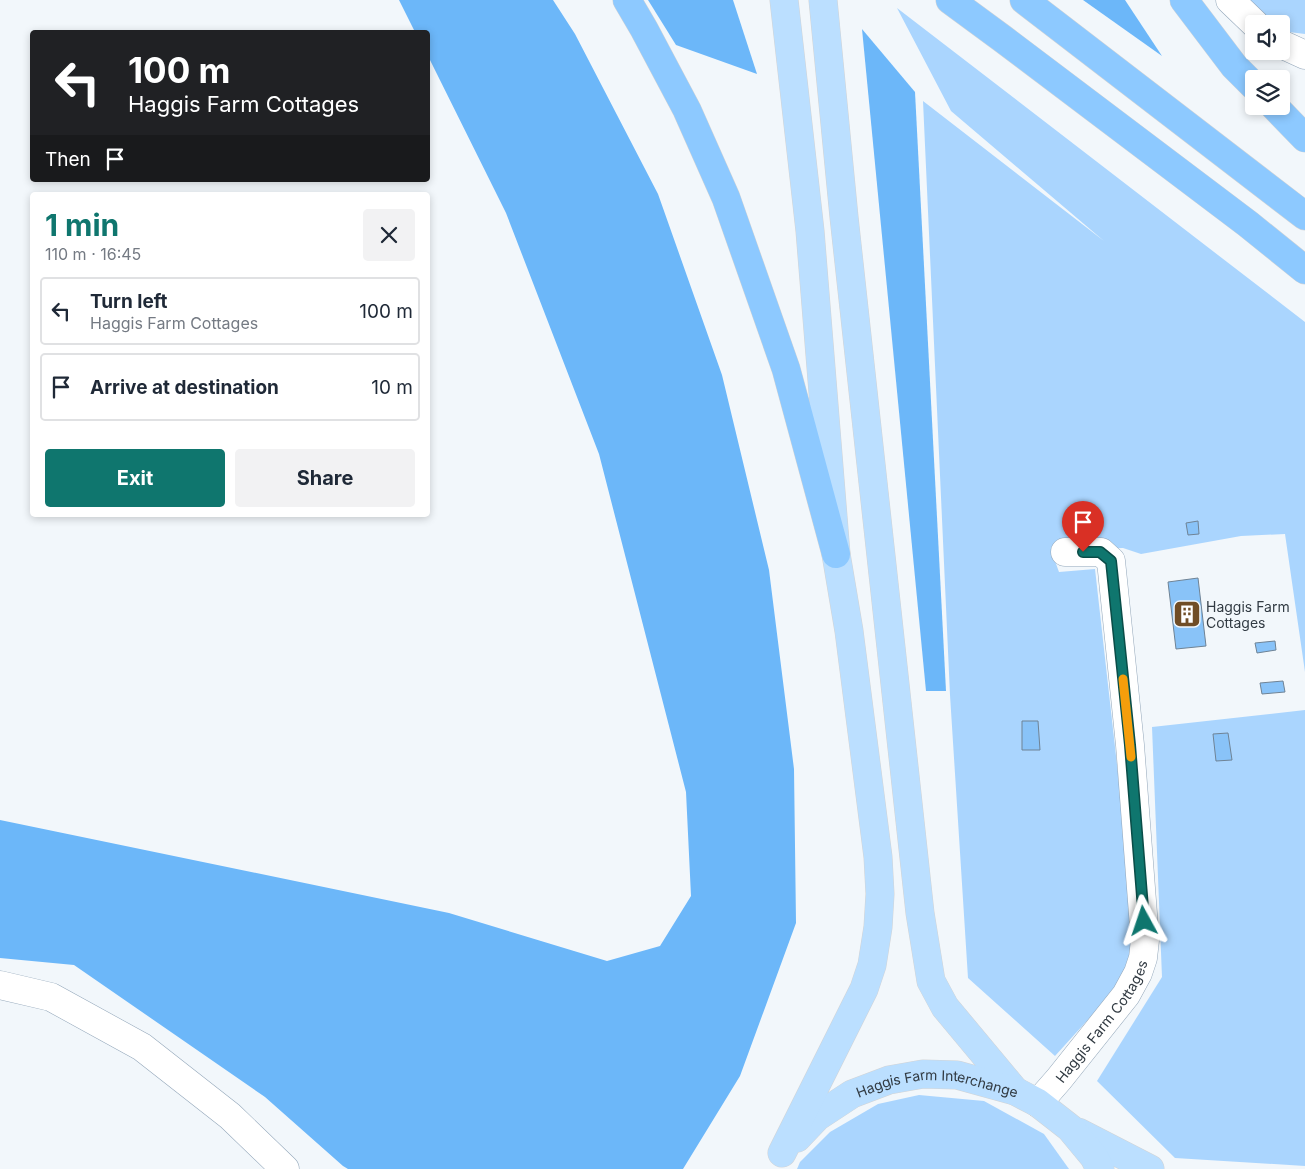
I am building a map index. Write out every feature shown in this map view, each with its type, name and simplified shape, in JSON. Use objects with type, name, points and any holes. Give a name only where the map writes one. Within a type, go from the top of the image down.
[{"type":"highway","points":[[626,0],[688,110],[726,198],[786,369],[836,554]]},
{"type":"highway","points":[[950,0],[1193,182],[1305,270]]},
{"type":"highway","points":[[1024,0],[1305,216]]},
{"type":"highway","points":[[1184,0],[1234,66],[1245,77]]},
{"type":"highway","points":[[1283,115],[1305,138]]},
{"type":"main road","points":[[778,1161],[864,989],[872,965],[878,928],[880,894],[878,857],[849,631],[836,554],[810,231],[784,0]]},
{"type":"main road","points":[[823,2],[844,217],[920,913],[931,980],[945,1007],[1026,1097]]},
{"type":"main road","name":"Haggis Farm Interchange","points":[[778,1161],[817,1117],[852,1094],[888,1080],[923,1074],[957,1075],[1026,1097],[1070,1128],[1094,1157],[1100,1169]]},
{"type":"main road","points":[[1070,1128],[1150,1169]]},
{"type":"street","points":[[1230,0],[1246,15]]},
{"type":"street","points":[[1290,48],[1305,55]]},
{"type":"street","name":"Haggis Farm Cottages","points":[[1026,1097],[1059,1079],[1126,995],[1138,973],[1146,940],[1130,745],[1111,561],[1100,552],[1065,552]]},
{"type":"street","points":[[0,985],[51,997],[142,1047],[230,1116],[285,1169]]},
{"type":"shaded area","points":[[399,0],[553,0],[575,34],[658,194],[722,375],[769,570],[794,769],[796,923],[740,1076],[683,1169],[348,1169],[265,1097],[74,965],[0,958],[0,820],[449,913],[607,961],[660,946],[691,896],[686,792],[599,454],[506,213],[430,60],[430,30],[414,30]]},
{"type":"shaded area","points":[[648,0],[733,0],[757,74],[676,45]]},
{"type":"shaded area","points":[[1083,0],[1125,0],[1162,56]]},
{"type":"shaded area","points":[[1248,0],[1305,0],[1305,34],[1290,32],[1290,15],[1260,15]]},
{"type":"shaded area","points":[[897,8],[1305,322],[1305,672],[1285,534],[1241,536],[1141,554],[1123,548],[1051,550],[1059,572],[1095,569],[1125,836],[1134,960],[1114,991],[1055,1056],[968,978],[950,695],[923,101],[1104,241],[951,111]]},
{"type":"shaded area","points":[[862,29],[915,92],[946,691],[926,691]]},
{"type":"shaded area","points":[[1305,710],[1305,1166],[1175,1158],[1097,1081],[1162,977],[1152,727]]},
{"type":"shaded area","points":[[919,1095],[984,1101],[1044,1134],[1069,1169],[797,1169],[800,1162],[830,1132],[878,1104]]},
{"type":"building","points":[[1198,521],[1199,534],[1188,535],[1186,523]]},
{"type":"building","name":"Haggis Farm Cottages","points":[[1198,578],[1206,646],[1176,649],[1168,582]]},
{"type":"building","points":[[1275,641],[1276,650],[1257,653],[1255,643]]},
{"type":"building","points":[[1283,681],[1285,692],[1262,694],[1260,683]]},
{"type":"building","points":[[1022,721],[1038,721],[1040,750],[1022,750]]},
{"type":"building","points":[[1228,733],[1232,760],[1216,761],[1213,734]]},
{"type":"slow traffic","points":[[1123,679],[1131,757]]},
{"type":"place","name":"Haggis Farm Cottages","points":[[1187,614]]},
{"type":"route","points":[[1083,552],[1100,552],[1111,561],[1130,745],[1144,921]]}]
